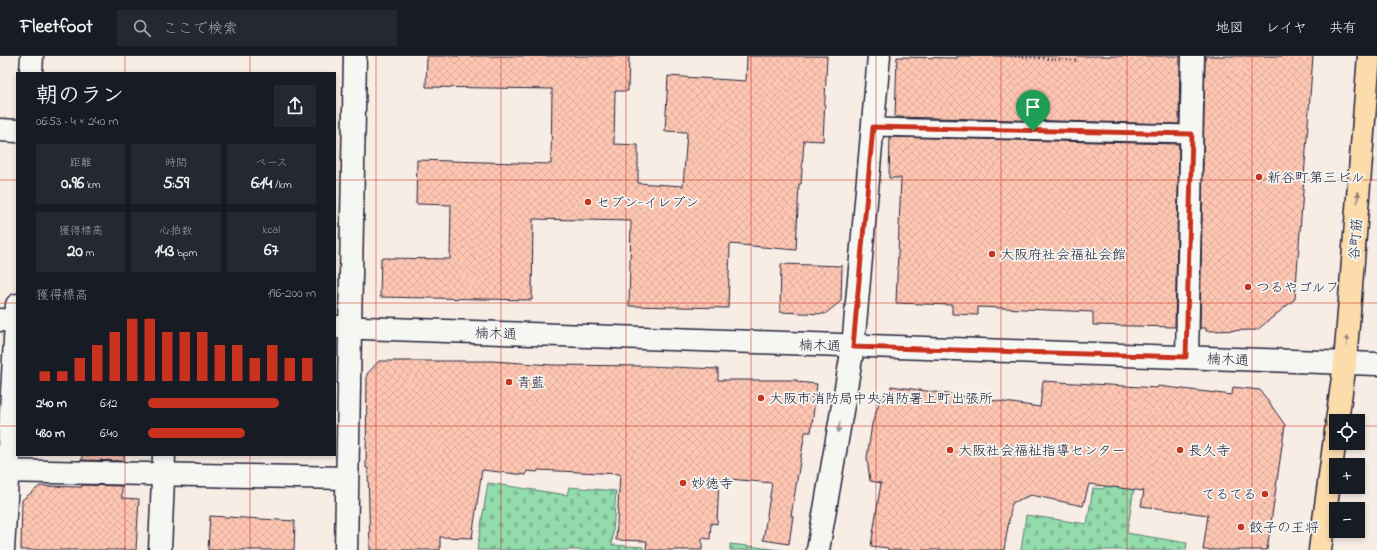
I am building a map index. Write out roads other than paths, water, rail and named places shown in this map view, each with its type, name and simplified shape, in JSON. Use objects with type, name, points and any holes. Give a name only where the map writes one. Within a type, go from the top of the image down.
[{"type":"main road","name":"谷町筋","points":[[1338,414],[1345,363],[1370,56]]},
{"type":"main road","points":[[1320,550],[1333,450]]},
{"type":"street","points":[[31,72],[32,56]]},
{"type":"street","points":[[346,550],[343,327],[355,56]]},
{"type":"street","points":[[818,550],[853,347],[879,56]]},
{"type":"street","points":[[1186,357],[1193,56]]},
{"type":"street","points":[[0,130],[16,131]]},
{"type":"street","points":[[3,550],[4,471],[13,317]]},
{"type":"street","name":"楠木通","points":[[343,327],[853,347],[1377,364]]},
{"type":"street","points":[[4,471],[164,464],[346,478]]},
{"type":"street","points":[[160,550],[164,464]]},
{"type":"lane","points":[[873,127],[1192,134]]},
{"type":"place","name":"新谷町第三ビル","points":[[1259,177]]},
{"type":"place","name":"セブン-イレブン","points":[[588,202]]},
{"type":"place","name":"大阪府社会福祉会館","points":[[992,254]]},
{"type":"place","name":"つるやゴルフ","points":[[1248,287]]},
{"type":"place","name":"青藍","points":[[509,382]]},
{"type":"place","name":"大阪市消防局中央消防署上町出張所","points":[[761,398]]},
{"type":"place","name":"大阪社会福祉指導センター","points":[[950,450]]},
{"type":"place","name":"長久寺","points":[[1180,450]]},
{"type":"place","name":"妙徳寺","points":[[683,483]]},
{"type":"place","name":"てるてる","points":[[1265,494]]},
{"type":"place","name":"餃子の王将","points":[[1241,527]]}]
